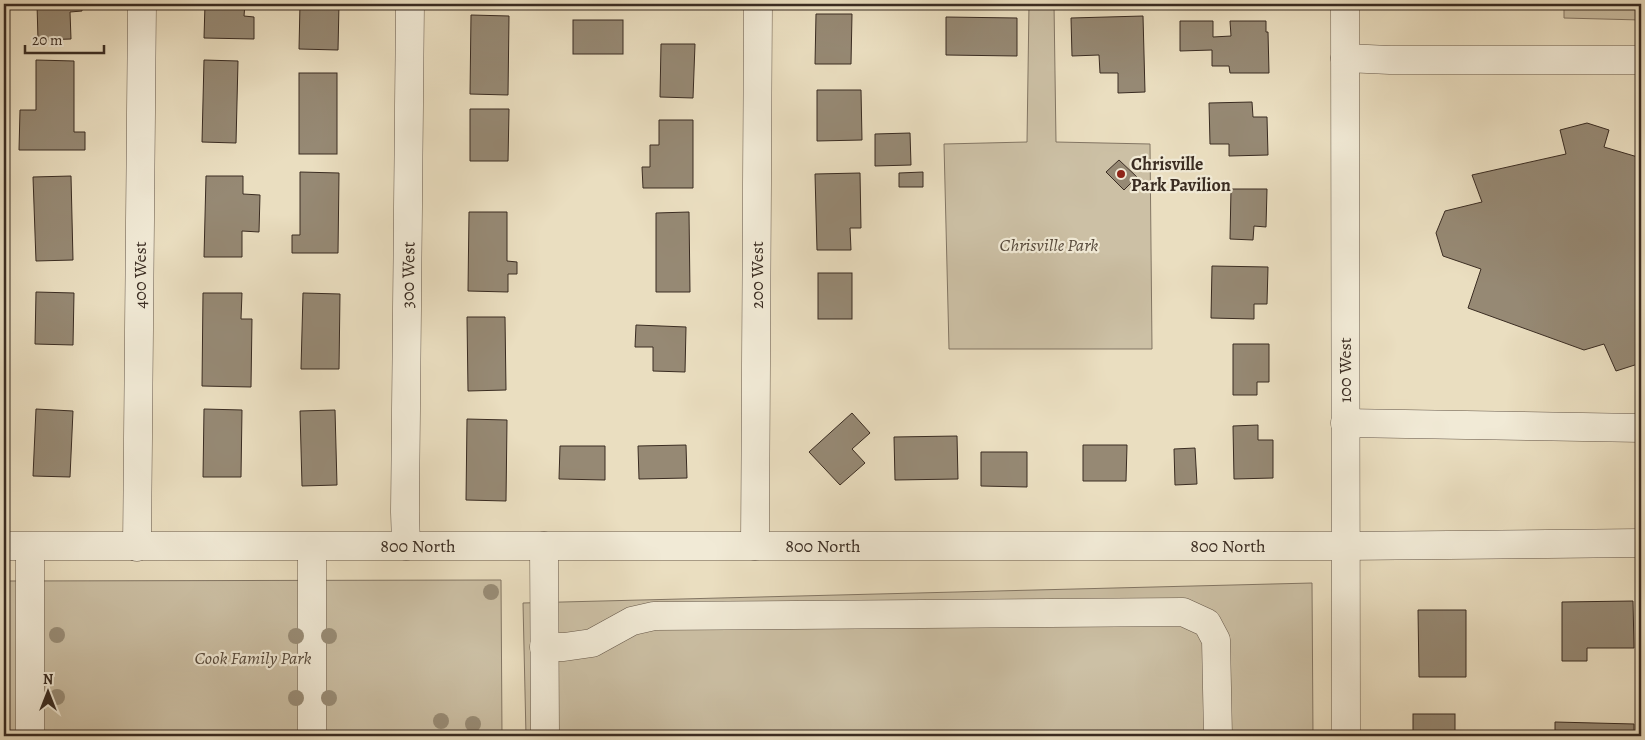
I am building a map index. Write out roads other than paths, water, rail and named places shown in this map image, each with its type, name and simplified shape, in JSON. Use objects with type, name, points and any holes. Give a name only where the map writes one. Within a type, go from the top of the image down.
[{"type":"street","name":"400 West","points":[[137,547],[142,4]]},
{"type":"street","name":"300 West","points":[[406,546],[410,4]]},
{"type":"street","name":"200 West","points":[[755,546],[758,4]]},
{"type":"street","name":"100 West","points":[[1345,4],[1346,736]]},
{"type":"street","points":[[1345,58],[1390,60],[1641,60]]},
{"type":"street","points":[[1345,423],[1641,428]]},
{"type":"street","name":"800 North","points":[[17,547],[1345,546],[1641,543]]},
{"type":"street","points":[[544,546],[545,736]]},
{"type":"street","points":[[17,547],[30,736]]},
{"type":"street","points":[[312,547],[312,736]]},
{"type":"street","points":[[544,647],[592,644],[632,621],[654,616],[1183,612],[1207,623],[1216,640],[1218,736]]},
{"type":"place","name":"Chrisville Park Pavilion","points":[[1121,174]]},
{"type":"park label","name":"Chrisville Park","points":[[1049,245]]},
{"type":"park label","name":"Cook Family Park","points":[[253,658]]}]
